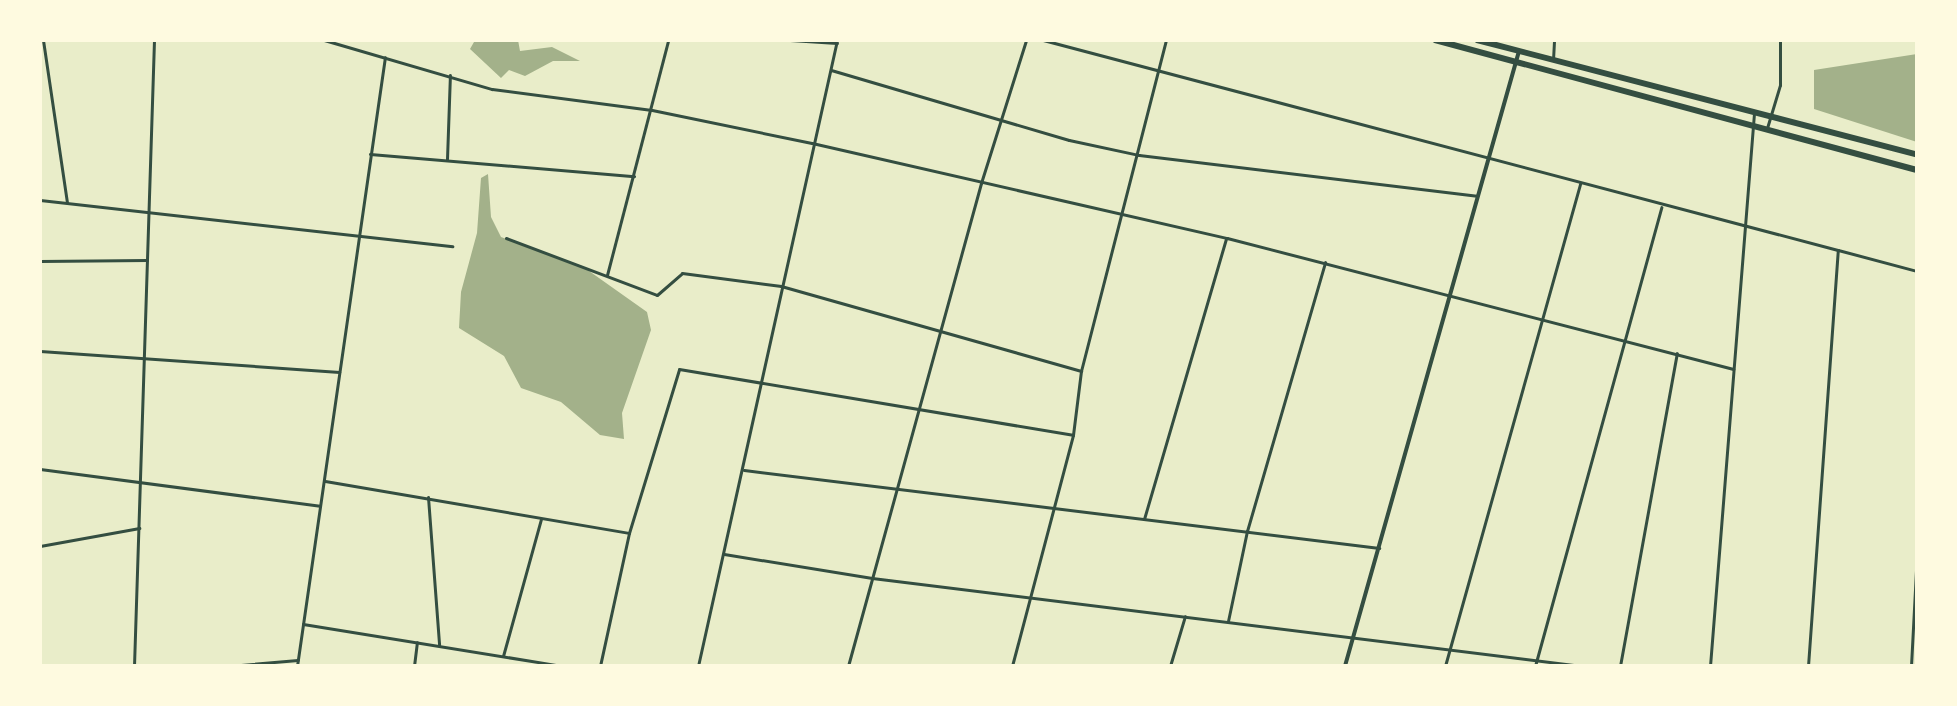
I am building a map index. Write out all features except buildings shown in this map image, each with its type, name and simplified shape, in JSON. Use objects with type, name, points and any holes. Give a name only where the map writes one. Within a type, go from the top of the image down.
[{"type":"highway","points":[[1435,40],[1917,170]]},
{"type":"highway","points":[[1477,40],[1917,155]]},
{"type":"street","points":[[43,40],[67,202]]},
{"type":"street","points":[[134,666],[154,40]]},
{"type":"street","points":[[324,40],[492,89],[652,110],[812,143],[1227,238],[1451,292],[1733,369]]},
{"type":"street","points":[[607,275],[668,40]]},
{"type":"street","points":[[698,666],[744,470],[812,143],[837,42],[790,40]]},
{"type":"street","points":[[848,666],[981,183],[1026,40]]},
{"type":"street","points":[[1043,40],[1490,157],[1661,206],[1917,271]]},
{"type":"street","points":[[1012,666],[1073,435],[1081,371],[1125,215],[1166,40]]},
{"type":"street","points":[[1553,60],[1554,40]]},
{"type":"street","points":[[1767,128],[1780,85],[1780,40]]},
{"type":"street","points":[[1345,666],[1519,51]]},
{"type":"street","points":[[297,666],[341,372],[356,235],[385,57]]},
{"type":"street","points":[[831,70],[999,120],[1139,155],[1479,196]]},
{"type":"street","points":[[447,159],[450,75]]},
{"type":"street","points":[[1710,666],[1754,113]]},
{"type":"street","points":[[370,154],[634,176]]},
{"type":"street","points":[[1445,666],[1580,183]]},
{"type":"street","points":[[40,200],[452,246]]},
{"type":"street","points":[[1535,666],[1661,206]]},
{"type":"street","points":[[506,238],[657,295],[682,273],[781,286],[941,328],[1081,371]]},
{"type":"street","points":[[1144,519],[1227,238]]},
{"type":"street","points":[[1808,666],[1838,250]]},
{"type":"street","points":[[40,261],[147,260]]},
{"type":"street","points":[[1228,621],[1247,531],[1325,262]]},
{"type":"street","points":[[40,351],[341,372]]},
{"type":"street","points":[[1620,666],[1677,353]]},
{"type":"street","points":[[600,666],[629,533],[679,369],[921,407],[1073,435]]},
{"type":"street","points":[[40,469],[320,506]]},
{"type":"street","points":[[744,470],[1379,548]]},
{"type":"street","points":[[324,481],[629,533]]},
{"type":"street","points":[[428,497],[439,646]]},
{"type":"street","points":[[503,656],[541,519]]},
{"type":"street","points":[[40,546],[139,528]]},
{"type":"street","points":[[1911,666],[1917,553]]},
{"type":"street","points":[[724,554],[872,578],[1185,614],[1582,666]]},
{"type":"street","points":[[1170,666],[1185,614]]},
{"type":"street","points":[[303,624],[562,666]]},
{"type":"street","points":[[414,666],[417,642]]},
{"type":"street","points":[[229,666],[298,660]]},
{"type":"shaded area","points":[[518,40],[520,51],[552,47],[580,61],[553,61],[525,76],[509,70],[501,78],[470,49],[474,42]]},
{"type":"shaded area","points":[[1917,54],[1917,142],[1814,109],[1814,70]]},
{"type":"shaded area","points":[[488,174],[491,217],[501,237],[582,266],[647,312],[651,330],[622,413],[624,439],[600,435],[561,402],[521,388],[504,356],[459,328],[461,292],[477,233],[481,178]]}]
